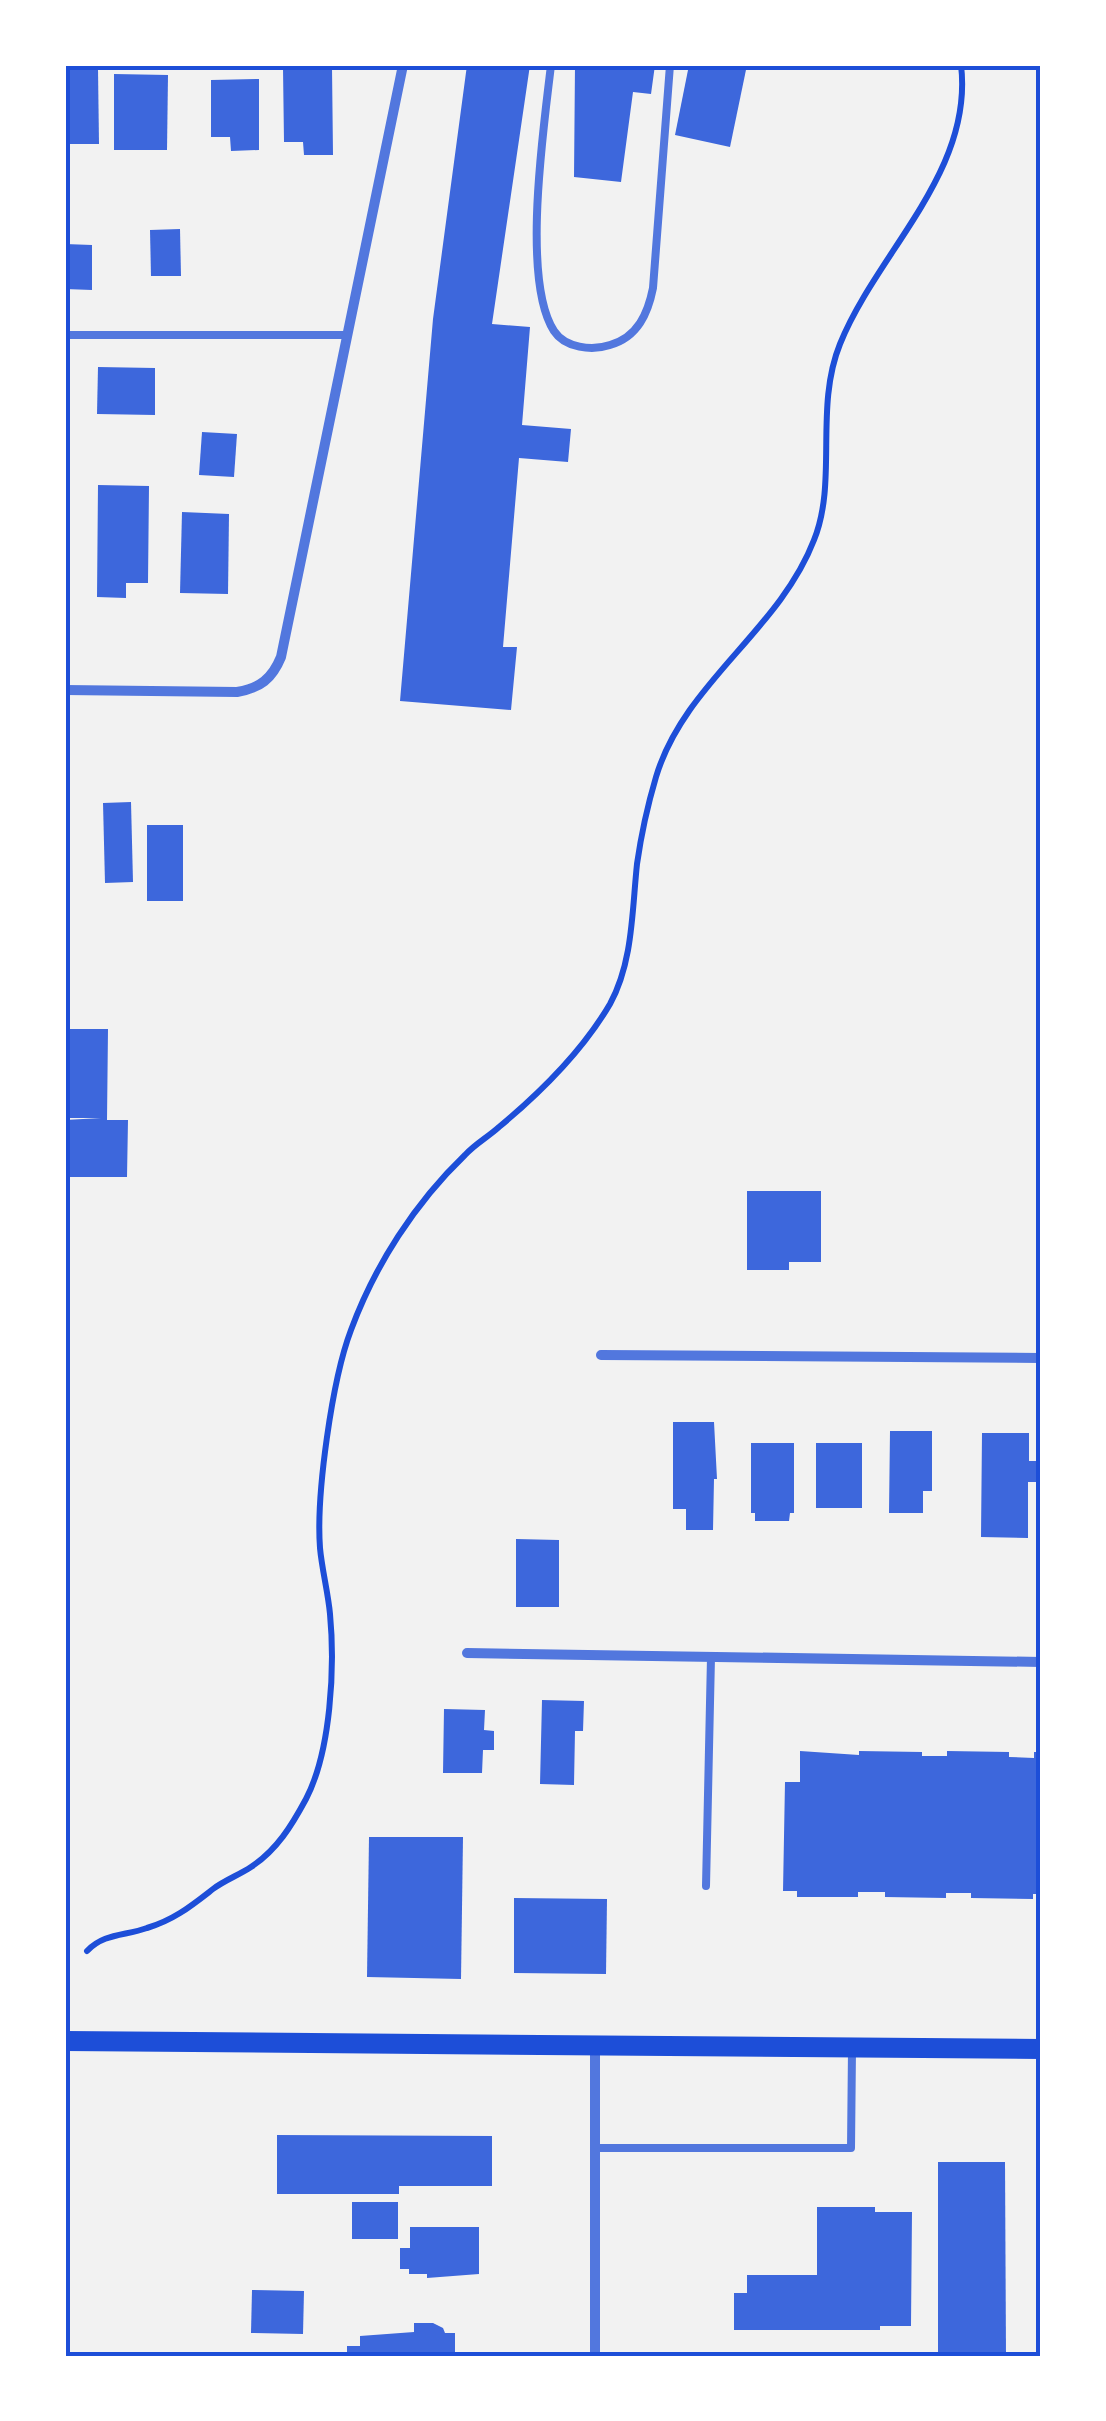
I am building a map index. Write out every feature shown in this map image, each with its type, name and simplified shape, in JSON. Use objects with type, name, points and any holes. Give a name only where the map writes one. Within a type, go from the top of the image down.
[{"type":"main road","points":[[65,2041],[1041,2049]]},
{"type":"street","points":[[65,690],[237,692],[255,689],[274,673],[403,65]]},
{"type":"street","points":[[602,1355],[1041,1358]]},
{"type":"street","points":[[467,1653],[1041,1662]]},
{"type":"street","points":[[595,2046],[596,2356]]},
{"type":"lane","points":[[551,65],[538,265],[545,310],[556,334],[577,348],[610,346],[628,336],[647,316],[654,288],[670,65]]},
{"type":"lane","points":[[65,335],[347,336]]},
{"type":"lane","points":[[706,1886],[711,1657]]},
{"type":"lane","points":[[595,2148],[851,2148],[852,2048]]},
{"type":"path","points":[[88,1952],[99,1939],[144,1930],[183,1914],[215,1887],[250,1868],[280,1842],[312,1788],[330,1682],[330,1616],[319,1516],[339,1373],[351,1331],[387,1252],[437,1184],[575,1053],[620,985],[627,958],[638,854],[656,776],[698,694],[746,645],[786,594],[816,537],[825,475],[828,379],[853,316],[952,147],[962,96],[961,65]]},
{"type":"building","points":[[467,65],[530,65],[492,324],[530,327],[522,425],[571,429],[568,462],[519,458],[503,647],[517,647],[511,710],[400,701],[433,319]]},
{"type":"building","points":[[575,65],[655,65],[651,94],[633,92],[621,182],[574,177]]},
{"type":"building","points":[[689,65],[747,65],[730,147],[675,135]]},
{"type":"building","points":[[332,67],[333,155],[304,155],[303,142],[284,142],[283,68]]},
{"type":"building","points":[[98,69],[99,144],[65,144],[65,70]]},
{"type":"building","points":[[114,74],[168,75],[167,150],[114,150]]},
{"type":"building","points":[[259,79],[259,150],[231,151],[230,137],[211,137],[211,80]]},
{"type":"building","points":[[180,229],[181,276],[151,276],[150,230]]},
{"type":"building","points":[[65,244],[92,245],[92,290],[65,289]]},
{"type":"building","points":[[98,367],[155,368],[155,415],[97,414]]},
{"type":"building","points":[[202,432],[237,434],[234,477],[199,475]]},
{"type":"building","points":[[98,485],[149,486],[148,583],[126,583],[126,598],[97,597]]},
{"type":"building","points":[[182,512],[229,514],[228,594],[180,593]]},
{"type":"building","points":[[131,802],[133,882],[105,883],[103,803]]},
{"type":"building","points":[[147,825],[183,825],[183,901],[147,901]]},
{"type":"building","points":[[65,1029],[108,1029],[107,1120],[128,1120],[127,1177],[65,1177],[65,1120],[101,1118],[65,1118]]},
{"type":"building","points":[[747,1191],[821,1191],[821,1262],[789,1262],[789,1270],[747,1270]]},
{"type":"building","points":[[673,1422],[714,1422],[717,1479],[713,1530],[686,1530],[686,1509],[673,1509]]},
{"type":"building","points":[[890,1431],[932,1431],[932,1491],[923,1491],[923,1513],[889,1513]]},
{"type":"building","points":[[982,1433],[1029,1433],[1029,1461],[1038,1461],[1038,1482],[1028,1482],[1028,1538],[981,1537]]},
{"type":"building","points":[[751,1443],[794,1443],[794,1513],[790,1513],[789,1521],[755,1521],[755,1513],[751,1513]]},
{"type":"building","points":[[816,1443],[862,1443],[862,1508],[816,1508]]},
{"type":"building","points":[[516,1539],[559,1540],[559,1607],[516,1607]]},
{"type":"building","points":[[542,1700],[584,1701],[583,1731],[575,1731],[574,1785],[540,1784]]},
{"type":"building","points":[[444,1709],[485,1710],[484,1730],[494,1731],[494,1750],[483,1750],[482,1773],[443,1773]]},
{"type":"building","points":[[800,1751],[859,1755],[859,1751],[922,1752],[922,1756],[947,1756],[947,1751],[1009,1752],[1009,1757],[1034,1758],[1034,1752],[1041,1752],[1041,1894],[1033,1894],[1033,1899],[971,1898],[971,1893],[946,1893],[946,1898],[885,1897],[885,1892],[858,1892],[858,1897],[797,1897],[797,1891],[783,1891],[785,1782],[800,1782]]},
{"type":"building","points":[[369,1837],[463,1837],[461,1979],[367,1977]]},
{"type":"building","points":[[514,1898],[607,1899],[606,1974],[514,1973]]},
{"type":"building","points":[[277,2135],[492,2136],[492,2186],[399,2186],[399,2194],[277,2194]]},
{"type":"building","points":[[938,2162],[1005,2162],[1006,2356],[938,2356]]},
{"type":"building","points":[[352,2202],[398,2202],[398,2239],[352,2239]]},
{"type":"building","points":[[817,2207],[875,2207],[875,2212],[912,2212],[911,2326],[880,2326],[880,2330],[734,2330],[734,2293],[747,2293],[747,2275],[817,2275]]},
{"type":"building","points":[[410,2227],[479,2227],[479,2274],[427,2278],[427,2274],[409,2274],[409,2269],[400,2269],[400,2248],[410,2248]]},
{"type":"building","points":[[252,2290],[304,2291],[303,2334],[251,2333]]},
{"type":"building","points":[[414,2323],[433,2323],[445,2333],[455,2333],[455,2356],[347,2356],[347,2346],[360,2346],[360,2336],[414,2332]]}]
